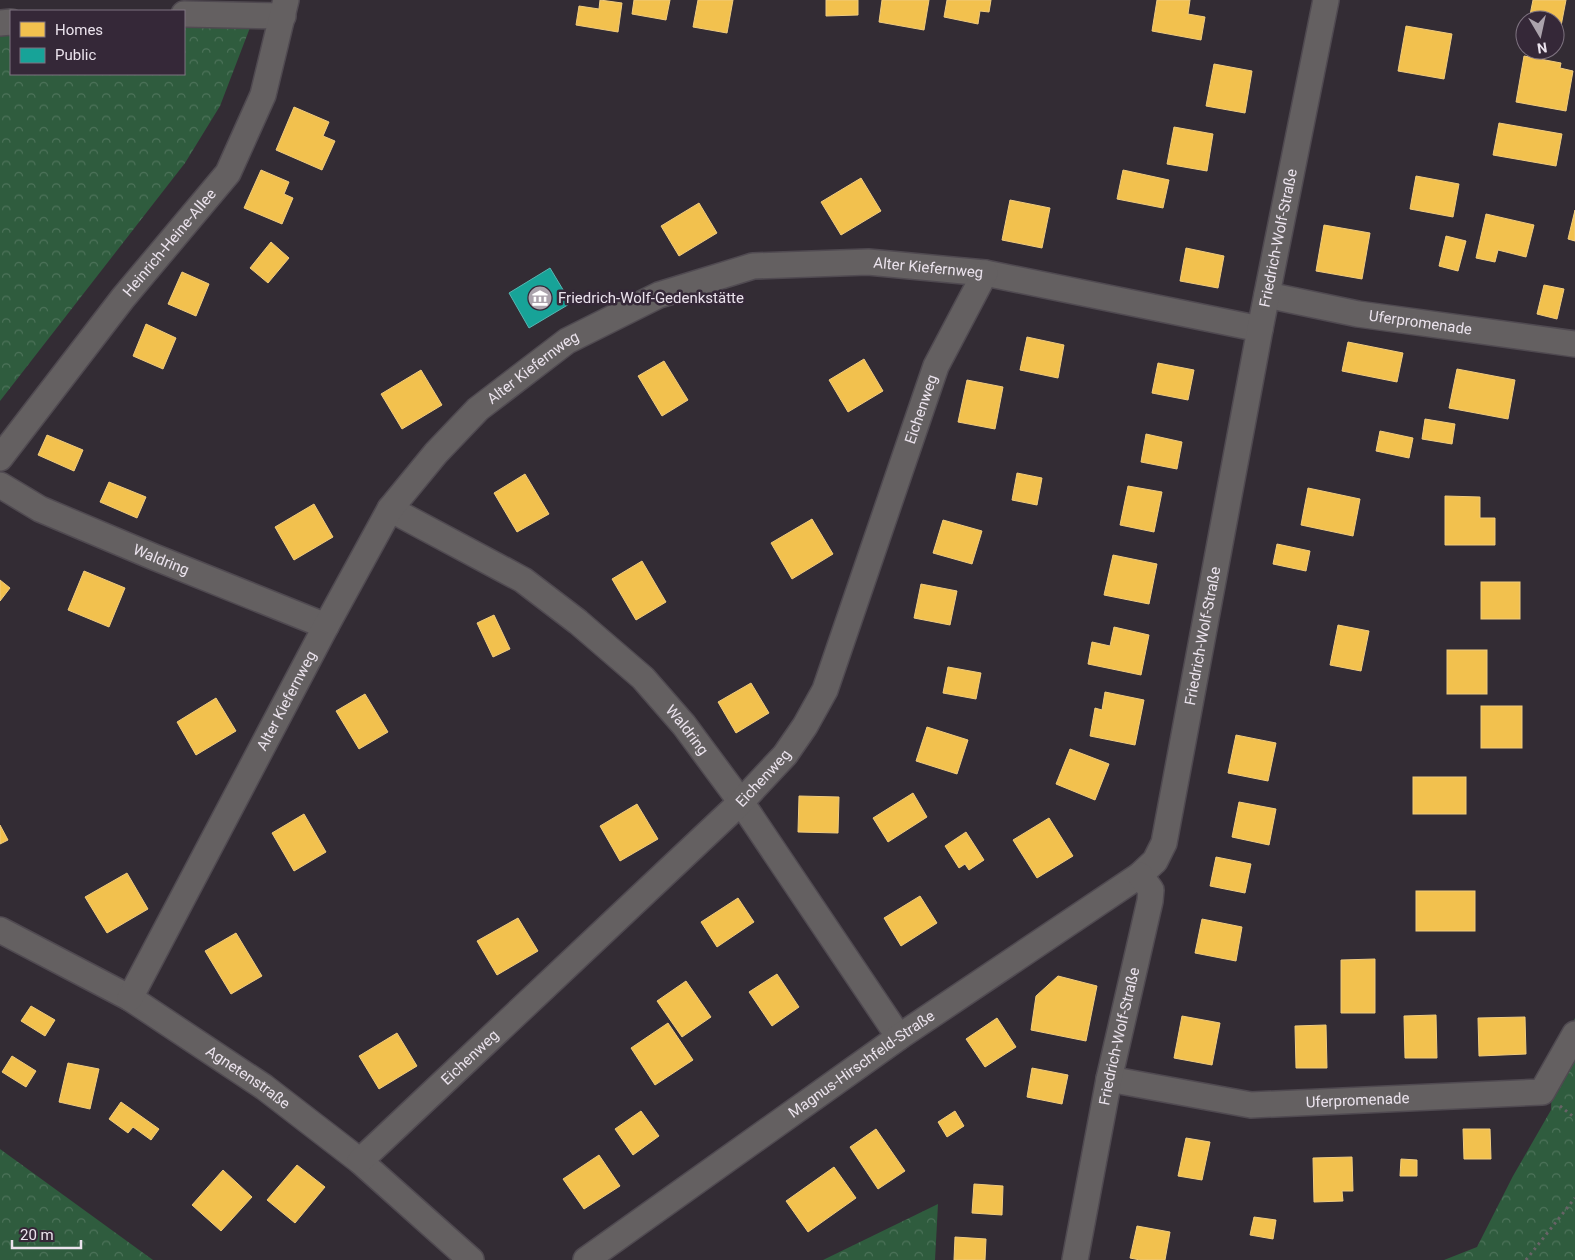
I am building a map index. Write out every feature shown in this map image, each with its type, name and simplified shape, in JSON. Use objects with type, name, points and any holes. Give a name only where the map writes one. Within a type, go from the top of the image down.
[{"type":"street","name":"Friedrich-Wolf-Straße","points":[[1075,1260],[1109,1079],[1151,890],[1140,875],[1155,861],[1164,843],[1260,329],[1326,0]]},
{"type":"street","points":[[185,14],[284,8]]},
{"type":"street","name":"Heinrich-Heine-Allee","points":[[0,458],[123,298],[228,173],[263,95],[284,8]]},
{"type":"street","name":"Alter Kiefernweg","points":[[130,998],[326,626],[390,509],[436,453],[478,409],[567,341],[659,295],[753,266],[868,262],[985,273],[1260,329]]},
{"type":"street","name":"Eichenweg","points":[[360,1161],[741,802],[785,755],[805,726],[825,690],[936,366],[985,273]]},
{"type":"street","name":"Uferpromenade","points":[[1267,295],[1358,314],[1575,344]]},
{"type":"street","name":"Waldring","points":[[0,485],[40,509],[326,626]]},
{"type":"street","name":"Waldring","points":[[390,509],[523,580],[578,622],[643,678],[684,725],[741,802],[899,1037]]},
{"type":"street","name":"Magnus-Hirschfeld-Straße","points":[[586,1260],[899,1037],[1140,875]]},
{"type":"street","name":"Agnetenstraße","points":[[0,930],[130,998],[264,1087],[360,1161],[471,1260]]},
{"type":"street","name":"Uferpromenade","points":[[1109,1079],[1252,1105],[1542,1092],[1575,1034]]},
{"type":"path","points":[[1526,1260],[1574,1200]]},
{"type":"green space","points":[[185,24],[251,25],[220,106],[185,163],[0,401],[0,33],[10,32],[10,75],[185,75]]},
{"type":"green space","points":[[1575,1018],[1575,1260],[1444,1260],[1477,1247],[1513,1176],[1551,1110],[1553,1060]]},
{"type":"green space","points":[[0,1149],[153,1260],[0,1260]]},
{"type":"green space","points":[[938,1204],[935,1260],[823,1260]]},
{"type":"building: Homes","points":[[600,0],[622,3],[618,32],[576,25],[579,6],[599,9]]},
{"type":"building: Homes","points":[[634,0],[670,0],[666,20],[632,14]]},
{"type":"building: Homes","points":[[698,0],[733,0],[727,33],[693,27]]},
{"type":"building: Homes","points":[[826,0],[858,0],[858,15],[826,16]]},
{"type":"building: Homes","points":[[882,0],[929,0],[924,30],[879,22]]},
{"type":"building: Homes","points":[[947,0],[991,0],[989,12],[980,11],[978,24],[944,17]]},
{"type":"building: Homes","points":[[1157,0],[1190,0],[1188,14],[1205,17],[1201,40],[1152,31]]},
{"type":"building: Homes","points":[[1533,0],[1566,0],[1564,10],[1531,10]]},
{"type":"building: Homes","points":[[1406,26],[1452,34],[1444,79],[1398,71]]},
{"type":"building: Homes","points":[[1523,60],[1545,60],[1561,63],[1560,68],[1573,71],[1566,111],[1516,102]]},
{"type":"building: Homes","points":[[1214,64],[1252,71],[1245,113],[1206,106]]},
{"type":"building: Homes","points":[[294,107],[329,122],[323,136],[335,141],[322,170],[276,150]]},
{"type":"building: Homes","points":[[1499,123],[1562,134],[1556,166],[1493,155]]},
{"type":"building: Homes","points":[[1174,127],[1213,134],[1207,171],[1167,164]]},
{"type":"building: Homes","points":[[261,170],[289,182],[284,194],[293,198],[282,224],[244,208]]},
{"type":"building: Homes","points":[[1123,170],[1169,180],[1163,208],[1117,199]]},
{"type":"building: Homes","points":[[1416,176],[1459,184],[1453,217],[1410,209]]},
{"type":"building: Homes","points":[[861,178],[881,211],[841,235],[821,202]]},
{"type":"building: Homes","points":[[1010,200],[1050,208],[1042,248],[1002,240]]},
{"type":"building: Homes","points":[[699,203],[717,233],[679,256],[661,226]]},
{"type":"building: Homes","points":[[1575,210],[1575,241],[1568,239]]},
{"type":"building: Homes","points":[[1486,214],[1534,225],[1526,257],[1498,250],[1495,262],[1476,258]]},
{"type":"building: Homes","points":[[1324,225],[1370,233],[1362,279],[1316,271]]},
{"type":"building: Homes","points":[[1446,236],[1466,241],[1458,271],[1439,266]]},
{"type":"building: Homes","points":[[271,242],[289,258],[268,283],[250,268]]},
{"type":"building: Homes","points":[[1186,248],[1224,256],[1218,288],[1180,281]]},
{"type":"building: Homes","points":[[182,272],[209,284],[196,316],[168,304]]},
{"type":"building: Homes","points":[[1544,285],[1564,289],[1557,319],[1537,314]]},
{"type":"building: Homes","points":[[146,324],[176,338],[163,369],[133,356]]},
{"type":"building: Homes","points":[[1027,337],[1064,345],[1058,378],[1020,370]]},
{"type":"building: Homes","points":[[1348,342],[1403,353],[1397,382],[1342,371]]},
{"type":"building: Homes","points":[[864,359],[883,391],[848,412],[829,380]]},
{"type":"building: Homes","points":[[664,361],[688,400],[662,416],[638,376]]},
{"type":"building: Homes","points":[[1158,363],[1194,370],[1188,400],[1152,393]]},
{"type":"building: Homes","points":[[1457,369],[1515,380],[1508,419],[1449,408]]},
{"type":"building: Homes","points":[[421,370],[442,405],[402,429],[381,394]]},
{"type":"building: Homes","points":[[967,380],[1003,387],[995,429],[958,422]]},
{"type":"building: Homes","points":[[1425,419],[1455,424],[1452,444],[1422,439]]},
{"type":"building: Homes","points":[[1380,431],[1413,438],[1409,458],[1376,451]]},
{"type":"building: Homes","points":[[1146,434],[1182,442],[1177,469],[1141,462]]},
{"type":"building: Homes","points":[[47,435],[83,450],[74,471],[38,455]]},
{"type":"building: Homes","points":[[1017,473],[1042,478],[1037,505],[1012,500]]},
{"type":"building: Homes","points":[[525,474],[549,514],[517,532],[494,493]]},
{"type":"building: Homes","points":[[109,482],[146,497],[137,518],[100,502]]},
{"type":"building: Homes","points":[[1128,486],[1162,492],[1154,532],[1120,525]]},
{"type":"building: Homes","points":[[1308,488],[1360,499],[1353,536],[1301,525]]},
{"type":"building: Homes","points":[[1445,496],[1480,497],[1480,518],[1495,518],[1495,545],[1445,545]]},
{"type":"building: Homes","points":[[314,504],[333,537],[294,560],[275,527]]},
{"type":"building: Homes","points":[[812,519],[833,554],[792,579],[771,543]]},
{"type":"building: Homes","points":[[943,520],[982,531],[972,564],[933,553]]},
{"type":"building: Homes","points":[[1277,544],[1310,551],[1306,571],[1273,564]]},
{"type":"building: Homes","points":[[1113,555],[1157,564],[1149,604],[1104,595]]},
{"type":"building: Homes","points":[[642,561],[666,602],[636,620],[612,579]]},
{"type":"building: Homes","points":[[84,571],[125,588],[109,627],[68,610]]},
{"type":"building: Homes","points":[[0,580],[10,588],[0,601]]},
{"type":"building: Homes","points":[[1481,582],[1520,582],[1520,619],[1481,619]]},
{"type":"building: Homes","points":[[921,584],[957,591],[950,625],[914,618]]},
{"type":"building: Homes","points":[[494,615],[510,649],[493,657],[477,623]]},
{"type":"building: Homes","points":[[1338,625],[1369,631],[1361,671],[1330,665]]},
{"type":"building: Homes","points":[[1114,627],[1149,635],[1141,675],[1088,664],[1092,642],[1110,646]]},
{"type":"building: Homes","points":[[1447,650],[1487,650],[1487,694],[1447,694]]},
{"type":"building: Homes","points":[[948,667],[981,673],[976,699],[943,693]]},
{"type":"building: Homes","points":[[751,683],[769,713],[736,733],[718,702]]},
{"type":"building: Homes","points":[[1105,692],[1144,700],[1135,745],[1090,736],[1095,708],[1102,710]]},
{"type":"building: Homes","points":[[365,694],[388,732],[359,749],[336,711]]},
{"type":"building: Homes","points":[[216,698],[236,731],[196,755],[177,722]]},
{"type":"building: Homes","points":[[1481,706],[1522,706],[1522,748],[1481,748]]},
{"type":"building: Homes","points":[[927,727],[968,740],[957,774],[916,761]]},
{"type":"building: Homes","points":[[1236,735],[1276,743],[1268,781],[1228,773]]},
{"type":"building: Homes","points":[[1070,749],[1109,764],[1095,800],[1056,784]]},
{"type":"building: Homes","points":[[1413,777],[1466,777],[1466,814],[1413,814]]},
{"type":"building: Homes","points":[[913,793],[927,817],[888,842],[873,818]]},
{"type":"building: Homes","points":[[799,796],[839,797],[838,833],[798,832]]},
{"type":"building: Homes","points":[[1239,802],[1276,809],[1269,845],[1232,837]]},
{"type":"building: Homes","points":[[637,804],[658,839],[620,861],[600,826]]},
{"type":"building: Homes","points":[[304,814],[326,852],[294,871],[272,833]]},
{"type":"building: Homes","points":[[1049,818],[1073,856],[1037,878],[1013,840]]},
{"type":"building: Homes","points":[[0,825],[8,840],[0,844]]},
{"type":"building: Homes","points":[[966,832],[984,860],[969,870],[965,864],[959,868],[945,846]]},
{"type":"building: Homes","points":[[1216,857],[1251,864],[1245,893],[1210,886]]},
{"type":"building: Homes","points":[[127,873],[148,909],[107,933],[85,897]]},
{"type":"building: Homes","points":[[1416,891],[1475,891],[1475,931],[1416,931]]},
{"type":"building: Homes","points":[[920,896],[937,923],[901,946],[884,918]]},
{"type":"building: Homes","points":[[738,898],[754,922],[717,947],[701,922]]},
{"type":"building: Homes","points":[[518,918],[538,951],[497,975],[477,941]]},
{"type":"building: Homes","points":[[1202,919],[1242,927],[1236,961],[1195,953]]},
{"type":"building: Homes","points":[[236,933],[262,976],[231,994],[205,951]]},
{"type":"building: Homes","points":[[1375,959],[1375,1013],[1341,1013],[1341,960]]},
{"type":"building: Homes","points":[[777,974],[799,1007],[772,1026],[749,992]]},
{"type":"building: Homes","points":[[1058,976],[1097,986],[1086,1041],[1031,1030],[1036,996]]},
{"type":"building: Homes","points":[[686,981],[711,1017],[682,1037],[657,1001]]},
{"type":"building: Homes","points":[[31,1006],[55,1020],[45,1036],[21,1021]]},
{"type":"building: Homes","points":[[1436,1015],[1437,1058],[1405,1058],[1404,1016]]},
{"type":"building: Homes","points":[[1182,1016],[1220,1023],[1212,1065],[1174,1058]]},
{"type":"building: Homes","points":[[1525,1017],[1526,1054],[1479,1056],[1478,1018]]},
{"type":"building: Homes","points":[[997,1018],[1016,1047],[985,1067],[966,1039]]},
{"type":"building: Homes","points":[[668,1023],[693,1060],[655,1085],[631,1048]]},
{"type":"building: Homes","points":[[1326,1025],[1327,1068],[1296,1068],[1295,1026]]},
{"type":"building: Homes","points":[[397,1033],[417,1066],[379,1089],[359,1056]]},
{"type":"building: Homes","points":[[12,1056],[36,1071],[26,1087],[2,1072]]},
{"type":"building: Homes","points":[[68,1063],[99,1069],[90,1109],[59,1102]]},
{"type":"building: Homes","points":[[1032,1068],[1068,1075],[1062,1104],[1027,1097]]},
{"type":"building: Homes","points":[[121,1102],[159,1129],[151,1140],[133,1127],[128,1133],[109,1119]]},
{"type":"building: Homes","points":[[641,1111],[659,1136],[633,1155],[615,1129]]},
{"type":"building: Homes","points":[[955,1111],[964,1126],[947,1137],[938,1122]]},
{"type":"building: Homes","points":[[876,1129],[905,1171],[878,1189],[850,1147]]},
{"type":"building: Homes","points":[[1463,1129],[1490,1129],[1491,1159],[1464,1159]]},
{"type":"building: Homes","points":[[1186,1138],[1210,1142],[1202,1180],[1178,1176]]},
{"type":"building: Homes","points":[[599,1155],[620,1186],[584,1209],[563,1179]]},
{"type":"building: Homes","points":[[1352,1157],[1353,1191],[1342,1191],[1343,1201],[1314,1202],[1313,1158]]},
{"type":"building: Homes","points":[[1401,1159],[1417,1160],[1417,1176],[1400,1176]]},
{"type":"building: Homes","points":[[297,1165],[325,1187],[295,1223],[267,1200]]},
{"type":"building: Homes","points":[[834,1167],[856,1198],[808,1232],[786,1201]]},
{"type":"building: Homes","points":[[223,1170],[252,1197],[221,1231],[192,1205]]},
{"type":"building: Homes","points":[[974,1184],[1003,1186],[1002,1215],[972,1213]]},
{"type":"building: Homes","points":[[1254,1217],[1276,1220],[1273,1239],[1250,1235]]},
{"type":"building: Homes","points":[[1137,1226],[1170,1232],[1165,1260],[1130,1258]]},
{"type":"building: Homes","points":[[955,1237],[986,1239],[985,1260],[954,1260]]},
{"type":"building: Public","name":"Friedrich-Wolf-Gedenkstätte","points":[[550,268],[571,303],[529,328],[509,293]]},
{"type":"place","name":"Friedrich-Wolf-Gedenkstätte","points":[[540,298]]}]
